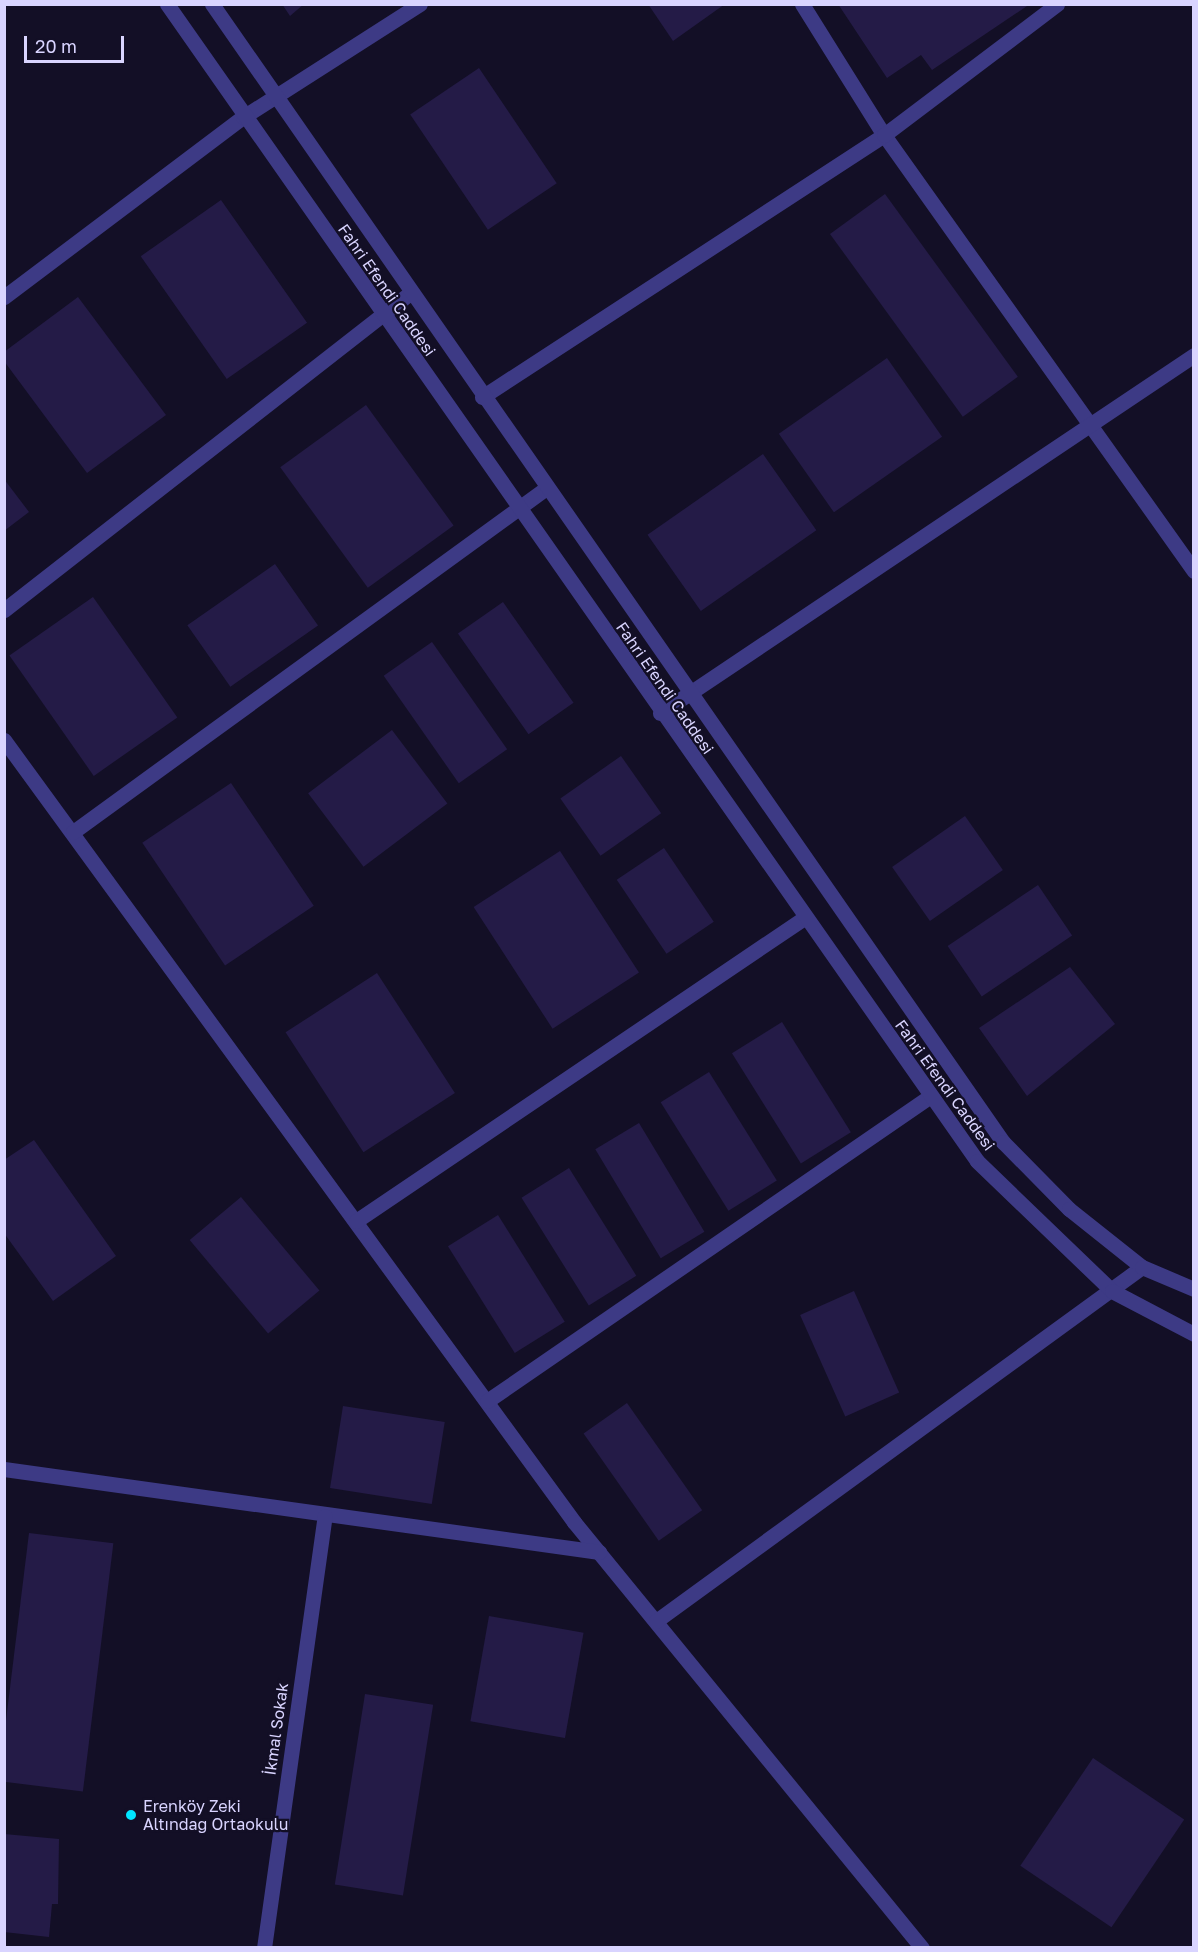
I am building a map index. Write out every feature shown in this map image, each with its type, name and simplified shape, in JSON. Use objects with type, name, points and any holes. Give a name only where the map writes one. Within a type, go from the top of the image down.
[{"type":"street","name":"Fahri Efendi Caddesi","points":[[166,4],[929,1097],[977,1161],[1112,1291],[1194,1334]]},
{"type":"street","name":"Fahri Efendi Caddesi","points":[[212,4],[687,694],[1003,1142],[1069,1209],[1143,1267],[1194,1289]]},
{"type":"street","points":[[4,297],[243,117],[420,4]]},
{"type":"street","points":[[802,4],[884,135],[1090,429],[1194,571]]},
{"type":"street","points":[[482,397],[884,135],[1057,4]]},
{"type":"street","points":[[4,610],[410,293]]},
{"type":"street","points":[[660,713],[1090,429],[1194,355]]},
{"type":"street","points":[[73,832],[545,489]]},
{"type":"street","points":[[4,740],[599,1552],[922,1947]]},
{"type":"street","points":[[356,1221],[804,918]]},
{"type":"street","points":[[487,1401],[929,1097]]},
{"type":"street","points":[[656,1621],[1143,1267]]},
{"type":"street","points":[[5,1470],[325,1516],[599,1552]]},
{"type":"street","name":"İkmal Sokak","points":[[264,1947],[325,1516]]},
{"type":"building","points":[[282,4],[304,4],[290,16]]},
{"type":"building","points":[[648,4],[725,4],[673,41]]},
{"type":"building","points":[[838,4],[1030,4],[932,70],[921,55],[887,78]]},
{"type":"building","points":[[479,68],[557,183],[488,230],[410,114]]},
{"type":"building","points":[[885,194],[1018,377],[963,417],[830,234]]},
{"type":"building","points":[[221,200],[307,323],[227,379],[141,256]]},
{"type":"building","points":[[78,297],[166,415],[87,473],[4,361],[4,352]]},
{"type":"building","points":[[887,358],[942,437],[834,512],[779,434]]},
{"type":"building","points":[[366,405],[454,526],[368,588],[280,467]]},
{"type":"building","points":[[763,454],[816,530],[701,611],[647,535]]},
{"type":"building","points":[[4,479],[29,512],[4,531]]},
{"type":"building","points":[[275,564],[318,625],[230,687],[187,625]]},
{"type":"building","points":[[93,597],[177,717],[94,776],[9,656]]},
{"type":"building","points":[[503,602],[574,703],[528,734],[458,634]]},
{"type":"building","points":[[432,642],[507,749],[459,783],[384,676]]},
{"type":"building","points":[[392,730],[447,803],[364,867],[308,793]]},
{"type":"building","points":[[621,756],[661,813],[601,856],[560,798]]},
{"type":"building","points":[[231,783],[314,906],[225,966],[142,843]]},
{"type":"building","points":[[965,816],[1003,870],[930,921],[892,867]]},
{"type":"building","points":[[664,848],[714,922],[667,954],[617,880]]},
{"type":"building","points":[[560,851],[639,973],[553,1029],[474,907]]},
{"type":"building","points":[[1038,885],[1072,936],[982,997],[948,946]]},
{"type":"building","points":[[1070,967],[1115,1024],[1027,1096],[979,1028]]},
{"type":"building","points":[[377,973],[455,1093],[363,1152],[286,1032]]},
{"type":"building","points":[[782,1022],[851,1132],[801,1164],[732,1053]]},
{"type":"building","points":[[709,1072],[777,1181],[728,1211],[661,1102]]},
{"type":"building","points":[[639,1123],[704,1232],[661,1258],[595,1149]]},
{"type":"building","points":[[34,1140],[116,1256],[53,1301],[4,1233],[4,1160]]},
{"type":"building","points":[[569,1168],[636,1276],[589,1305],[522,1198]]},
{"type":"building","points":[[241,1197],[319,1290],[268,1334],[190,1240]]},
{"type":"building","points":[[498,1215],[565,1322],[515,1353],[448,1246]]},
{"type":"building","points":[[854,1291],[899,1392],[845,1416],[800,1315]]},
{"type":"building","points":[[627,1403],[702,1510],[659,1541],[584,1433]]},
{"type":"building","points":[[343,1406],[445,1422],[432,1504],[330,1488]]},
{"type":"building","points":[[29,1533],[113,1543],[83,1791],[4,1782],[4,1737]]},
{"type":"building","points":[[489,1616],[584,1633],[565,1738],[470,1721]]},
{"type":"building","points":[[365,1694],[433,1705],[403,1895],[335,1885]]},
{"type":"building","points":[[1093,1758],[1184,1820],[1111,1927],[1020,1866]]},
{"type":"building","points":[[4,1834],[59,1839],[58,1904],[52,1904],[49,1937],[4,1932]]},
{"type":"place","name":"Erenköy Zeki Altındağ Ortaokulu","points":[[131,1815]]}]
